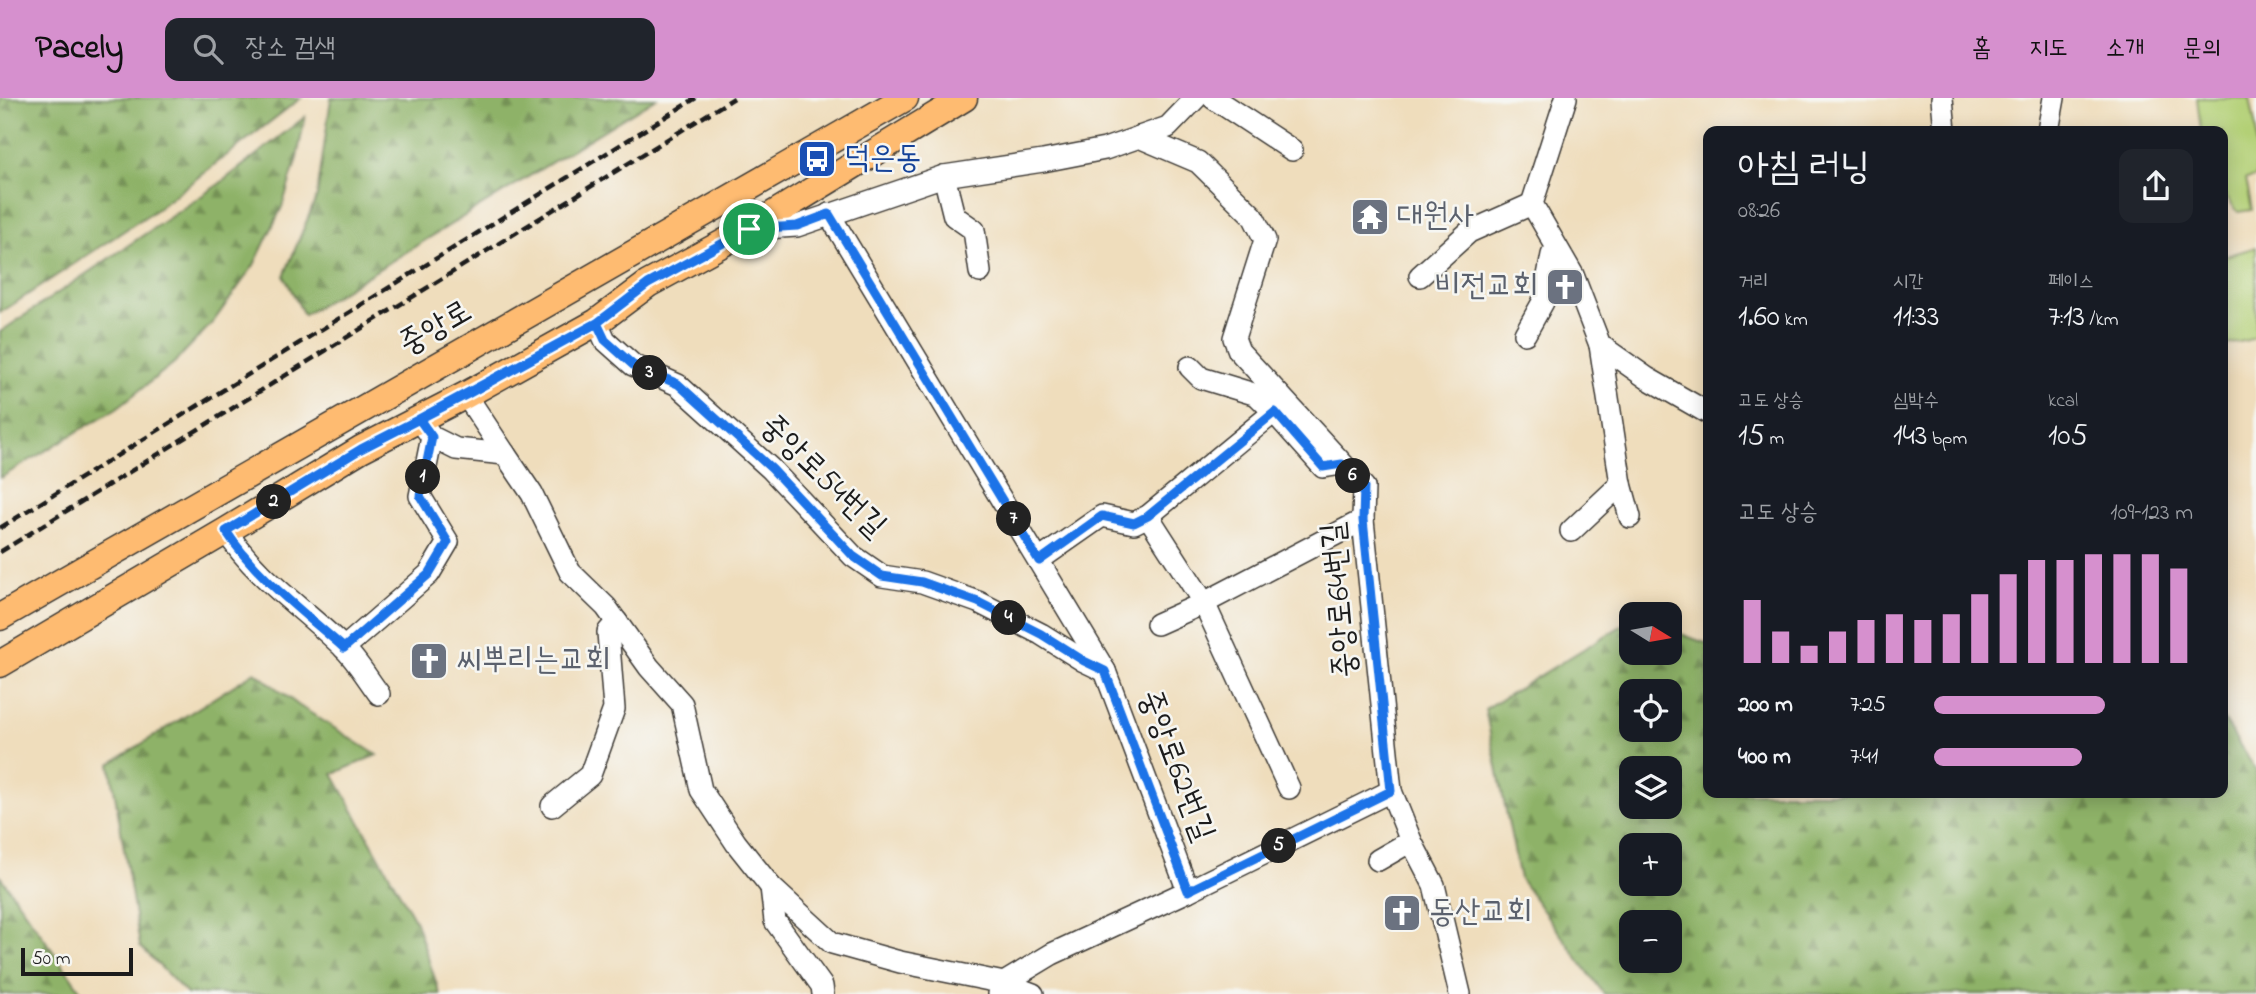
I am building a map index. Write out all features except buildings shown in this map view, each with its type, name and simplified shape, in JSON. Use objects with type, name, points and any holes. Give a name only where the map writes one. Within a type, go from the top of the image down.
[{"type":"main road","name":"중앙로","points":[[0,618],[905,98]]},
{"type":"main road","points":[[0,664],[361,449],[425,428],[466,395],[597,323],[648,284],[749,229],[964,98]]},
{"type":"street","points":[[749,229],[797,226],[944,176],[1105,149],[1168,128],[1196,98]]},
{"type":"street","points":[[1213,98],[1292,150]]},
{"type":"street","points":[[1566,98],[1532,204],[1573,275],[1600,345],[1621,484],[1630,517]]},
{"type":"street","points":[[1942,98],[1945,126]]},
{"type":"street","points":[[2049,126],[2054,98]]},
{"type":"street","name":"중앙로64번길","points":[[1139,137],[1198,162],[1253,216],[1265,240],[1234,338],[1239,351],[1364,487],[1363,520],[1391,791],[1411,841],[1434,885],[1460,994]]},
{"type":"street","points":[[944,176],[954,216],[974,230],[979,272]]},
{"type":"street","points":[[1420,276],[1469,232],[1532,204]]},
{"type":"street","name":"중앙로62번길","points":[[829,214],[1105,671],[1188,891],[1052,954],[1002,989]]},
{"type":"street","points":[[1525,334],[1543,302],[1552,255],[1559,252]]},
{"type":"street","name":"중앙로54번길","points":[[597,323],[605,340],[633,365],[678,384],[772,469],[853,556],[882,576],[922,582],[978,602],[1105,671]]},
{"type":"street","points":[[1600,345],[1647,378],[1703,410]]},
{"type":"street","points":[[1190,368],[1201,378],[1257,396],[1275,412],[1323,467],[1342,464]]},
{"type":"street","points":[[466,395],[532,494],[570,572],[606,607],[649,667],[682,704],[701,790],[736,843],[771,887],[832,943],[1002,989],[1033,994]]},
{"type":"street","points":[[1039,561],[1102,516],[1134,523],[1148,516],[1275,412]]},
{"type":"street","points":[[344,648],[429,574],[448,542],[420,496],[425,428],[456,449],[505,454]]},
{"type":"street","points":[[1571,531],[1621,484]]},
{"type":"street","points":[[1148,516],[1204,603],[1289,788]]},
{"type":"street","points":[[1157,624],[1204,603],[1363,520]]},
{"type":"street","points":[[226,531],[236,547],[280,592],[344,648],[379,694]]},
{"type":"street","points":[[552,806],[590,775],[614,709],[608,632],[617,622]]},
{"type":"street","points":[[1188,891],[1391,791]]},
{"type":"street","points":[[1378,860],[1411,841]]},
{"type":"street","points":[[771,887],[775,921],[822,986],[823,994]]},
{"type":"green space","points":[[0,98],[301,98],[157,209],[0,313]]},
{"type":"green space","points":[[331,98],[656,98],[304,315],[284,276],[317,196]]},
{"type":"green space","points":[[2197,98],[2250,98],[2256,129],[2256,177],[2246,179],[2252,210],[2238,212],[2228,199],[2228,126],[2200,126]]},
{"type":"green space","points":[[305,117],[297,158],[282,207],[254,265],[213,322],[174,363],[117,408],[0,478],[0,332],[219,184]]},
{"type":"green space","points":[[2256,247],[2256,338],[2228,345],[2228,255]]},
{"type":"green space","points":[[1619,627],[1619,665],[1682,665],[1682,634],[1703,642],[1703,798],[2228,798],[2228,727],[2256,770],[2256,994],[1604,994],[1520,879],[1485,709]]},
{"type":"green space","points":[[255,672],[298,705],[377,755],[333,774],[416,922],[440,994],[187,994],[140,946],[110,764]]},
{"type":"green space","points":[[0,876],[83,994],[0,994]]},
{"type":"railway","points":[[0,528],[696,98]]},
{"type":"railway","points":[[0,552],[734,98]]},
{"type":"place","name":"덕은동","points":[[817,159]]},
{"type":"place","name":"대원사","points":[[1370,217]]},
{"type":"place","name":"비전교회","points":[[1565,287]]},
{"type":"place","name":"씨뿌리는교회","points":[[429,661]]},
{"type":"place","name":"동산교회","points":[[1402,913]]},
{"type":"route","points":[[749,229],[648,284],[597,323],[419,419],[432,437],[420,496],[448,542],[429,574],[344,648],[280,592],[236,547],[226,531],[361,449],[597,323],[605,340],[633,365],[678,384],[772,469],[853,556],[882,576],[922,582],[978,602],[1105,671],[1188,891],[1391,791],[1363,520],[1364,487],[1342,464],[1323,467],[1275,412],[1148,516],[1134,523],[1102,516],[1039,561],[829,214],[797,226],[749,229]]}]
